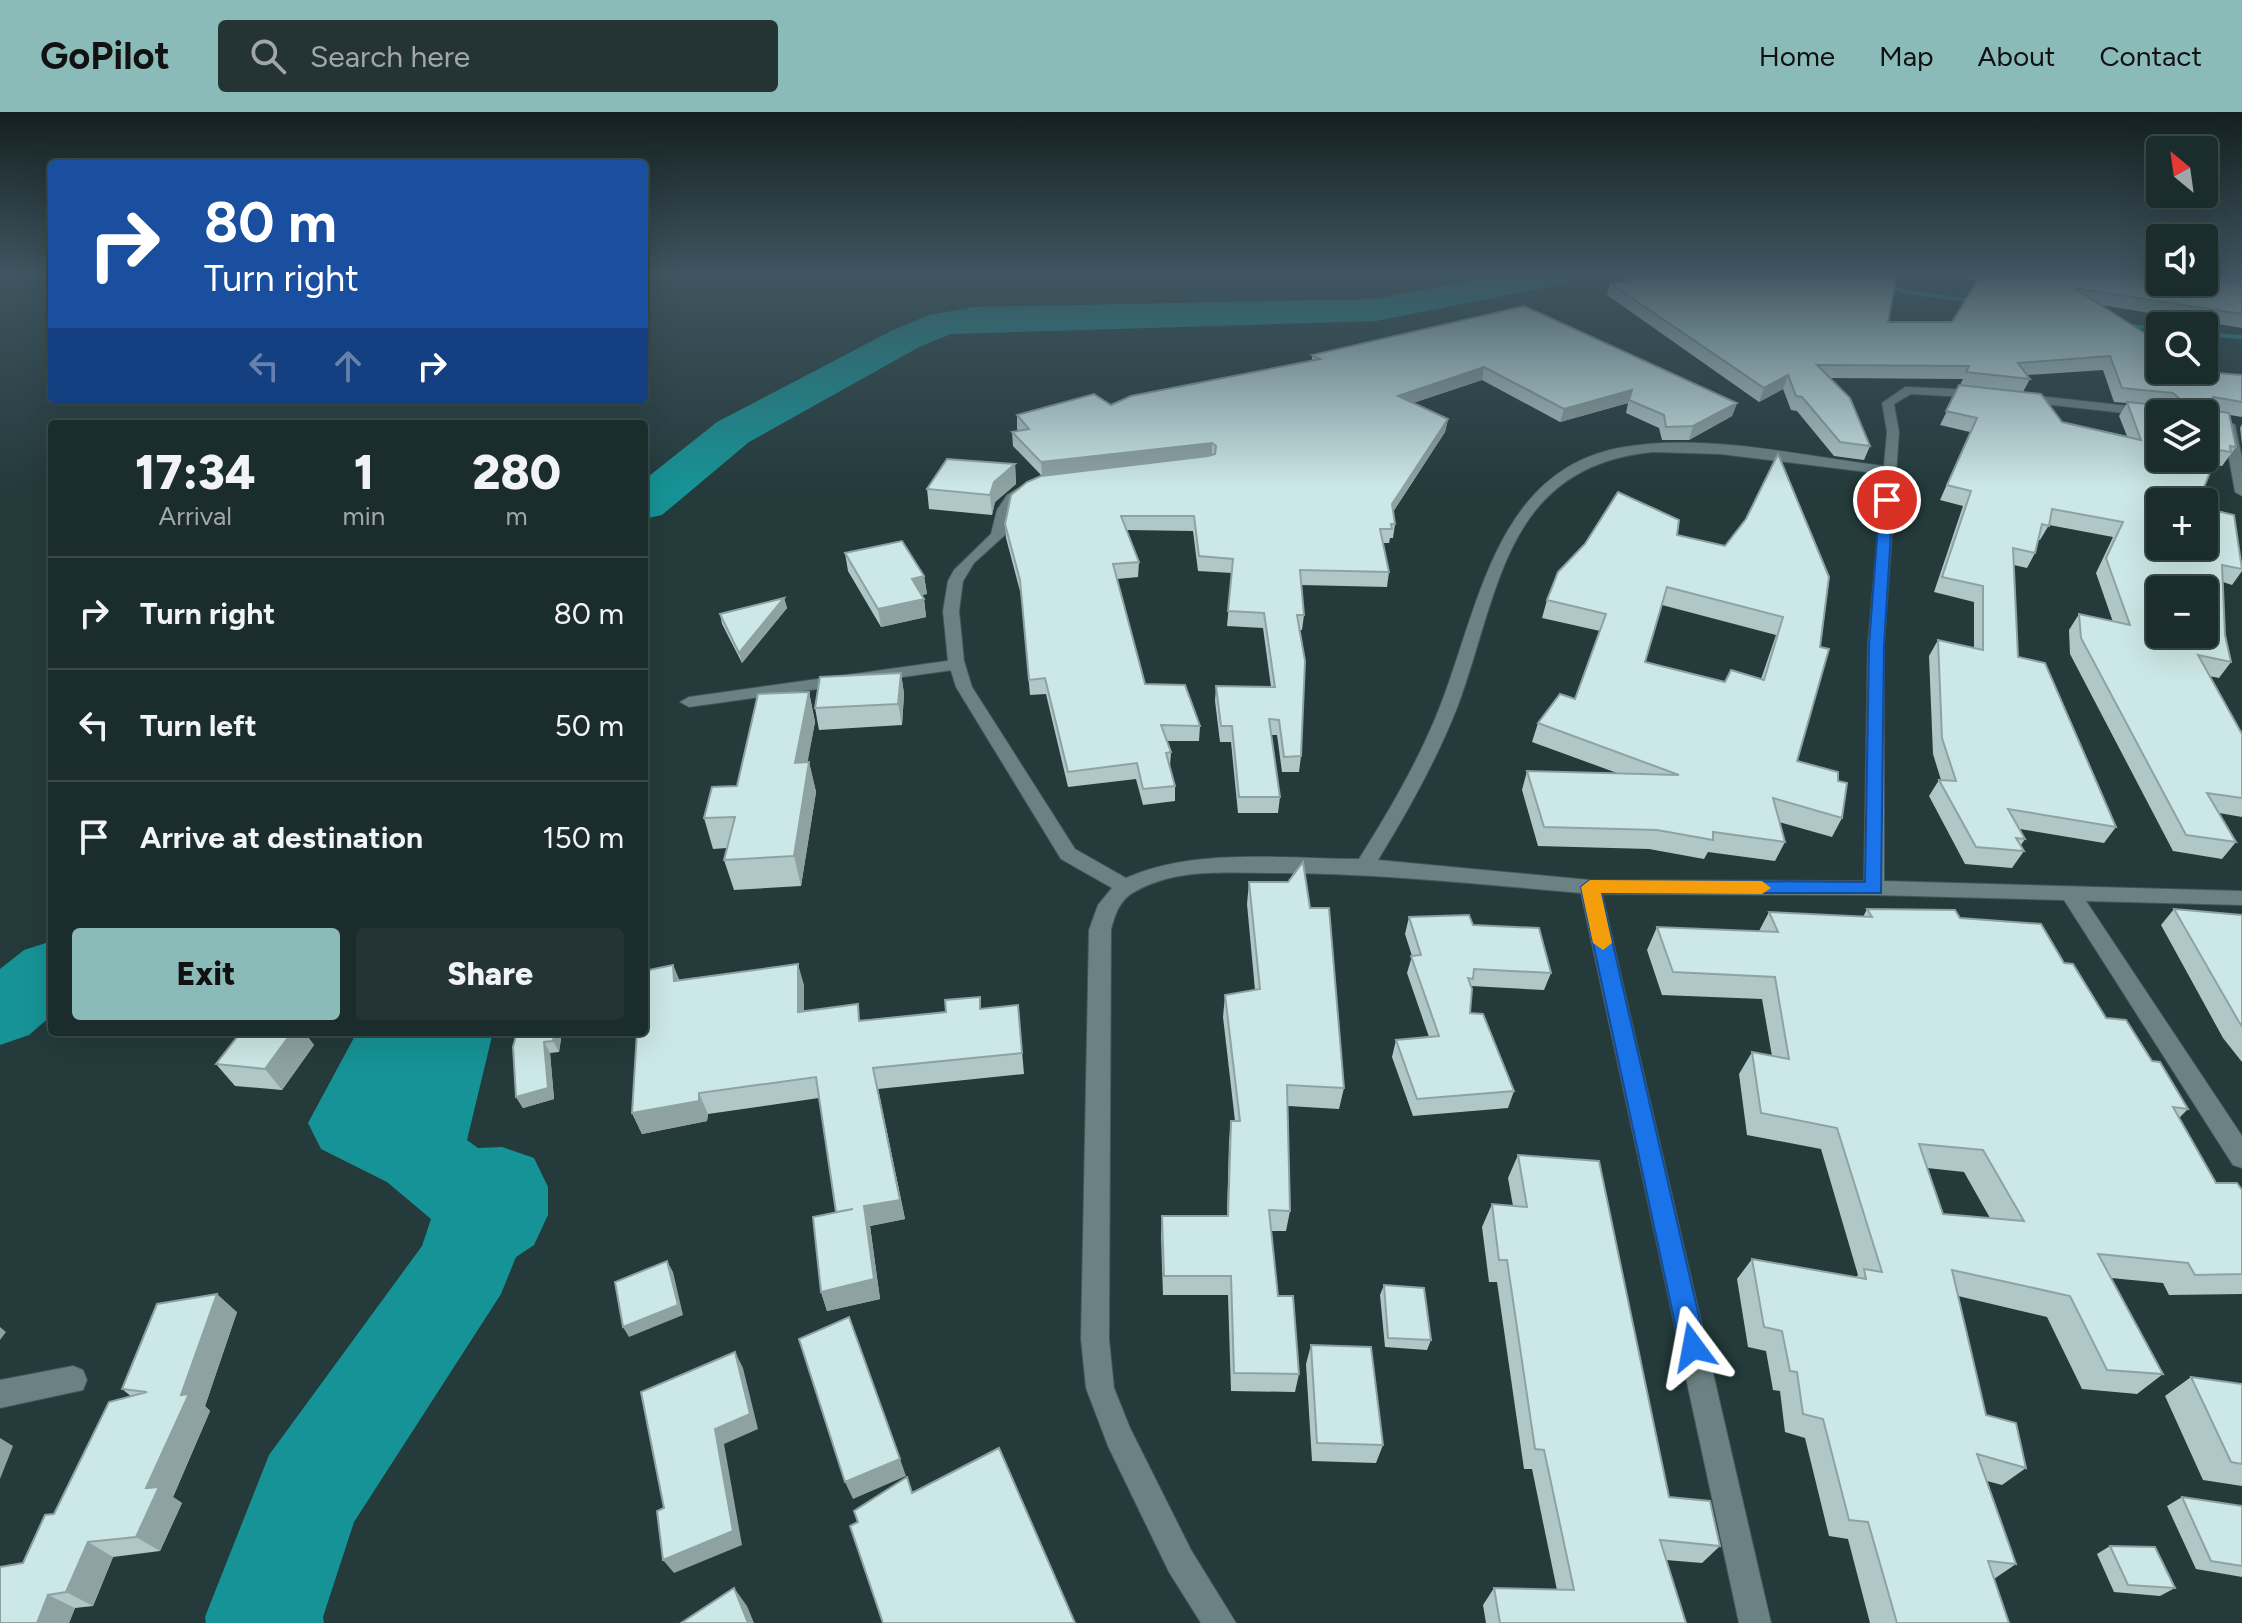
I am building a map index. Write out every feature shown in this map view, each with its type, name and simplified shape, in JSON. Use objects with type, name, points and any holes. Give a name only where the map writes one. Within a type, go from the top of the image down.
[{"type":"street","points":[[1874,888],[1876,645],[1893,432],[1888,403],[1909,390],[1924,389],[1998,396]]},
{"type":"street","points":[[2013,397],[2146,412]]},
{"type":"street","points":[[2229,421],[2242,492]]},
{"type":"street","points":[[1365,866],[1418,779],[1449,704],[1506,545],[1537,496],[1554,478],[1598,456],[1650,448],[1889,471]]},
{"type":"street","points":[[1053,481],[1029,486],[1009,498],[1002,507],[998,535],[959,571],[952,596],[954,665],[964,687],[1068,854],[1125,887]]},
{"type":"street","points":[[689,702],[954,665]]},
{"type":"street","points":[[1220,1623],[1180,1561],[1118,1436],[1100,1388],[1095,1339],[1100,930],[1108,905],[1125,887],[1154,874],[1191,866],[1365,866],[1590,887],[1874,888],[2242,898]]},
{"type":"street","points":[[1590,887],[1755,1623]]},
{"type":"street","points":[[2071,895],[2242,1157]]},
{"type":"street","points":[[0,1394],[73,1380]]},
{"type":"building","points":[[1353,346],[1611,346],[1737,403],[1693,426],[1666,427],[1664,415],[1629,400],[1632,390],[1564,409],[1484,367],[1398,396],[1448,419],[1392,504],[1395,524],[1391,524],[1392,529],[1380,529],[1389,572],[1300,570],[1304,615],[1297,615],[1305,661],[1301,756],[1284,757],[1279,720],[1269,719],[1280,797],[1239,797],[1232,726],[1221,726],[1216,686],[1275,687],[1264,613],[1228,611],[1233,559],[1199,556],[1194,516],[1121,516],[1139,562],[1113,564],[1145,684],[1185,685],[1200,726],[1161,725],[1171,752],[1166,753],[1175,786],[1143,789],[1137,763],[1068,772],[1045,678],[1029,680],[1020,580],[1005,524],[1011,495],[1027,482],[1041,476],[1208,456],[1215,454],[1216,446],[1212,443],[1041,462],[1012,432],[1029,429],[1017,415],[1094,394],[1111,405],[1131,396],[1320,359],[1312,355]]},
{"type":"building","points":[[1702,346],[2146,346],[2146,384],[2218,384],[2218,373],[2242,375],[2242,402],[2213,397],[2213,400],[2181,400],[2173,393],[2122,388],[2110,356],[2018,363],[2030,379],[1966,372],[1969,366],[1817,365],[1850,398],[1870,446],[1840,442],[1802,397],[1796,396],[1788,375],[1764,388]]},
{"type":"building","points":[[1959,385],[2041,394],[2062,422],[2141,440],[2127,402],[2146,404],[2146,472],[2210,472],[2204,488],[2146,488],[2146,560],[2218,560],[2218,511],[2234,515],[2242,569],[2222,565],[2225,635],[2231,662],[2198,655],[2242,734],[2242,798],[2207,793],[2236,842],[2186,835],[2081,638],[2079,614],[2130,625],[2106,558],[2123,522],[2052,509],[2049,526],[2042,524],[2035,553],[2013,548],[2018,657],[2045,663],[2116,827],[2008,809],[2025,839],[2016,838],[2024,851],[1976,847],[1939,780],[1956,781],[1942,738],[1938,640],[1983,650],[1983,586],[1942,577],[1971,491],[1947,485],[1977,418],[1946,411]]},
{"type":"building","points":[[2218,411],[2229,413],[2236,447],[2230,446],[2231,452],[2219,450],[2218,452]]},
{"type":"building","points":[[1778,454],[1829,577],[1820,647],[1829,649],[1797,761],[1838,772],[1838,781],[1847,783],[1842,818],[1773,798],[1785,842],[1713,832],[1713,840],[1657,830],[1544,827],[1527,771],[1679,775],[1538,723],[1560,694],[1575,699],[1606,614],[1547,600],[1558,572],[1585,544],[1618,492],[1679,520],[1677,535],[1725,546],[1746,519]],"holes":[[[1667,587],[1783,617],[1764,680],[1731,670],[1725,682],[1645,662]]]},
{"type":"building","points":[[947,459],[1015,464],[994,482],[990,495],[927,489]]},
{"type":"building","points":[[902,541],[924,576],[912,579],[924,599],[878,609],[845,553]]},
{"type":"building","points":[[784,598],[739,653],[720,614]]},
{"type":"building","points":[[901,673],[898,704],[815,708],[820,677]]},
{"type":"building","points":[[809,692],[795,763],[809,762],[794,856],[724,860],[735,817],[704,818],[712,787],[737,786],[758,694]]},
{"type":"building","points":[[1303,862],[1310,908],[1329,908],[1344,1088],[1287,1085],[1290,1211],[1269,1210],[1278,1296],[1293,1296],[1299,1374],[1234,1373],[1231,1276],[1164,1276],[1162,1216],[1228,1216],[1231,1121],[1240,1121],[1225,995],[1260,989],[1249,882],[1288,882]]},
{"type":"building","points":[[1867,909],[1955,910],[1960,918],[2041,924],[2064,963],[2073,964],[2106,1018],[2126,1020],[2152,1061],[2160,1062],[2188,1109],[2173,1107],[2216,1183],[2237,1183],[2242,1190],[2242,1274],[2195,1275],[2188,1263],[2098,1254],[2163,1374],[2107,1370],[2070,1296],[1952,1270],[1986,1415],[2016,1423],[2026,1468],[1977,1454],[2016,1564],[1988,1561],[2009,1623],[1897,1623],[1868,1522],[1849,1520],[1823,1419],[1803,1414],[1797,1372],[1790,1371],[1782,1331],[1764,1327],[1752,1259],[1866,1279],[1864,1269],[1882,1272],[1837,1128],[1761,1113],[1752,1052],[1789,1059],[1775,977],[1673,972],[1657,927],[1778,932],[1769,912],[1872,917]],"holes":[[[1919,1144],[1983,1150],[2024,1221],[1943,1214]]]},
{"type":"building","points":[[2174,909],[2242,915],[2242,1026],[2239,1022]]},
{"type":"building","points":[[1469,915],[1473,925],[1539,928],[1551,973],[1474,969],[1473,979],[1468,978],[1472,989],[1470,1013],[1483,1014],[1514,1091],[1417,1099],[1396,1040],[1439,1036],[1411,956],[1421,955],[1409,917]]},
{"type":"building","points":[[798,964],[798,1012],[858,1004],[859,1021],[946,1012],[945,1000],[980,997],[980,1009],[1018,1005],[1022,1053],[873,1068],[900,1200],[864,1206],[874,1279],[821,1292],[813,1217],[853,1209],[836,1212],[816,1077],[699,1093],[699,1101],[632,1113],[637,1036],[648,1036],[648,970],[673,965],[674,981]]},
{"type":"building","points":[[238,1036],[289,1036],[265,1069],[216,1064]]},
{"type":"building","points":[[516,1036],[554,1036],[553,1041],[544,1042],[548,1088],[516,1097],[513,1047]]},
{"type":"building","points":[[1518,1155],[1599,1161],[1669,1497],[1710,1501],[1720,1546],[1660,1540],[1686,1623],[1500,1623],[1494,1588],[1574,1590],[1544,1450],[1535,1449],[1507,1260],[1499,1260],[1492,1204],[1527,1207]]},
{"type":"building","points":[[667,1261],[678,1305],[623,1327],[615,1282]]},
{"type":"building","points":[[1384,1285],[1424,1288],[1431,1340],[1388,1338]]},
{"type":"building","points":[[217,1294],[181,1395],[189,1394],[146,1488],[159,1487],[136,1537],[88,1542],[66,1592],[48,1595],[37,1623],[0,1623],[0,1567],[23,1563],[45,1515],[54,1514],[109,1402],[147,1392],[122,1389],[157,1304]]},
{"type":"building","points":[[849,1317],[900,1459],[845,1482],[799,1339]]},
{"type":"building","points":[[1311,1345],[1371,1347],[1383,1445],[1317,1443]]},
{"type":"building","points":[[735,1352],[750,1414],[715,1429],[733,1531],[663,1560],[657,1511],[664,1508],[641,1392]]},
{"type":"building","points":[[2191,1377],[2242,1384],[2242,1464],[2231,1462]]},
{"type":"building","points":[[999,1448],[1075,1623],[883,1623],[850,1526],[858,1522],[854,1511],[907,1477],[912,1493]]},
{"type":"building","points":[[2182,1497],[2242,1506],[2242,1566],[2211,1561]]},
{"type":"building","points":[[2110,1546],[2155,1547],[2175,1588],[2128,1585]]},
{"type":"building","points":[[734,1588],[748,1623],[681,1623]]},
{"type":"waterway","points":[[648,501],[733,432],[893,346]]},
{"type":"waterway","points":[[0,1013],[48,974]]},
{"type":"waterway","points":[[419,1155],[451,1036]]},
{"type":"waterway","points":[[396,1037],[352,1123],[419,1155]]},
{"type":"waterway","points":[[265,1623],[264,1617],[308,1494],[467,1262],[471,1234],[501,1215],[502,1187],[462,1190],[419,1155]]},
{"type":"slow traffic","points":[[1603,943],[1590,887],[1762,888]]},
{"type":"route","points":[[1693,1347],[1590,887],[1874,888],[1876,645],[1887,500]]}]
